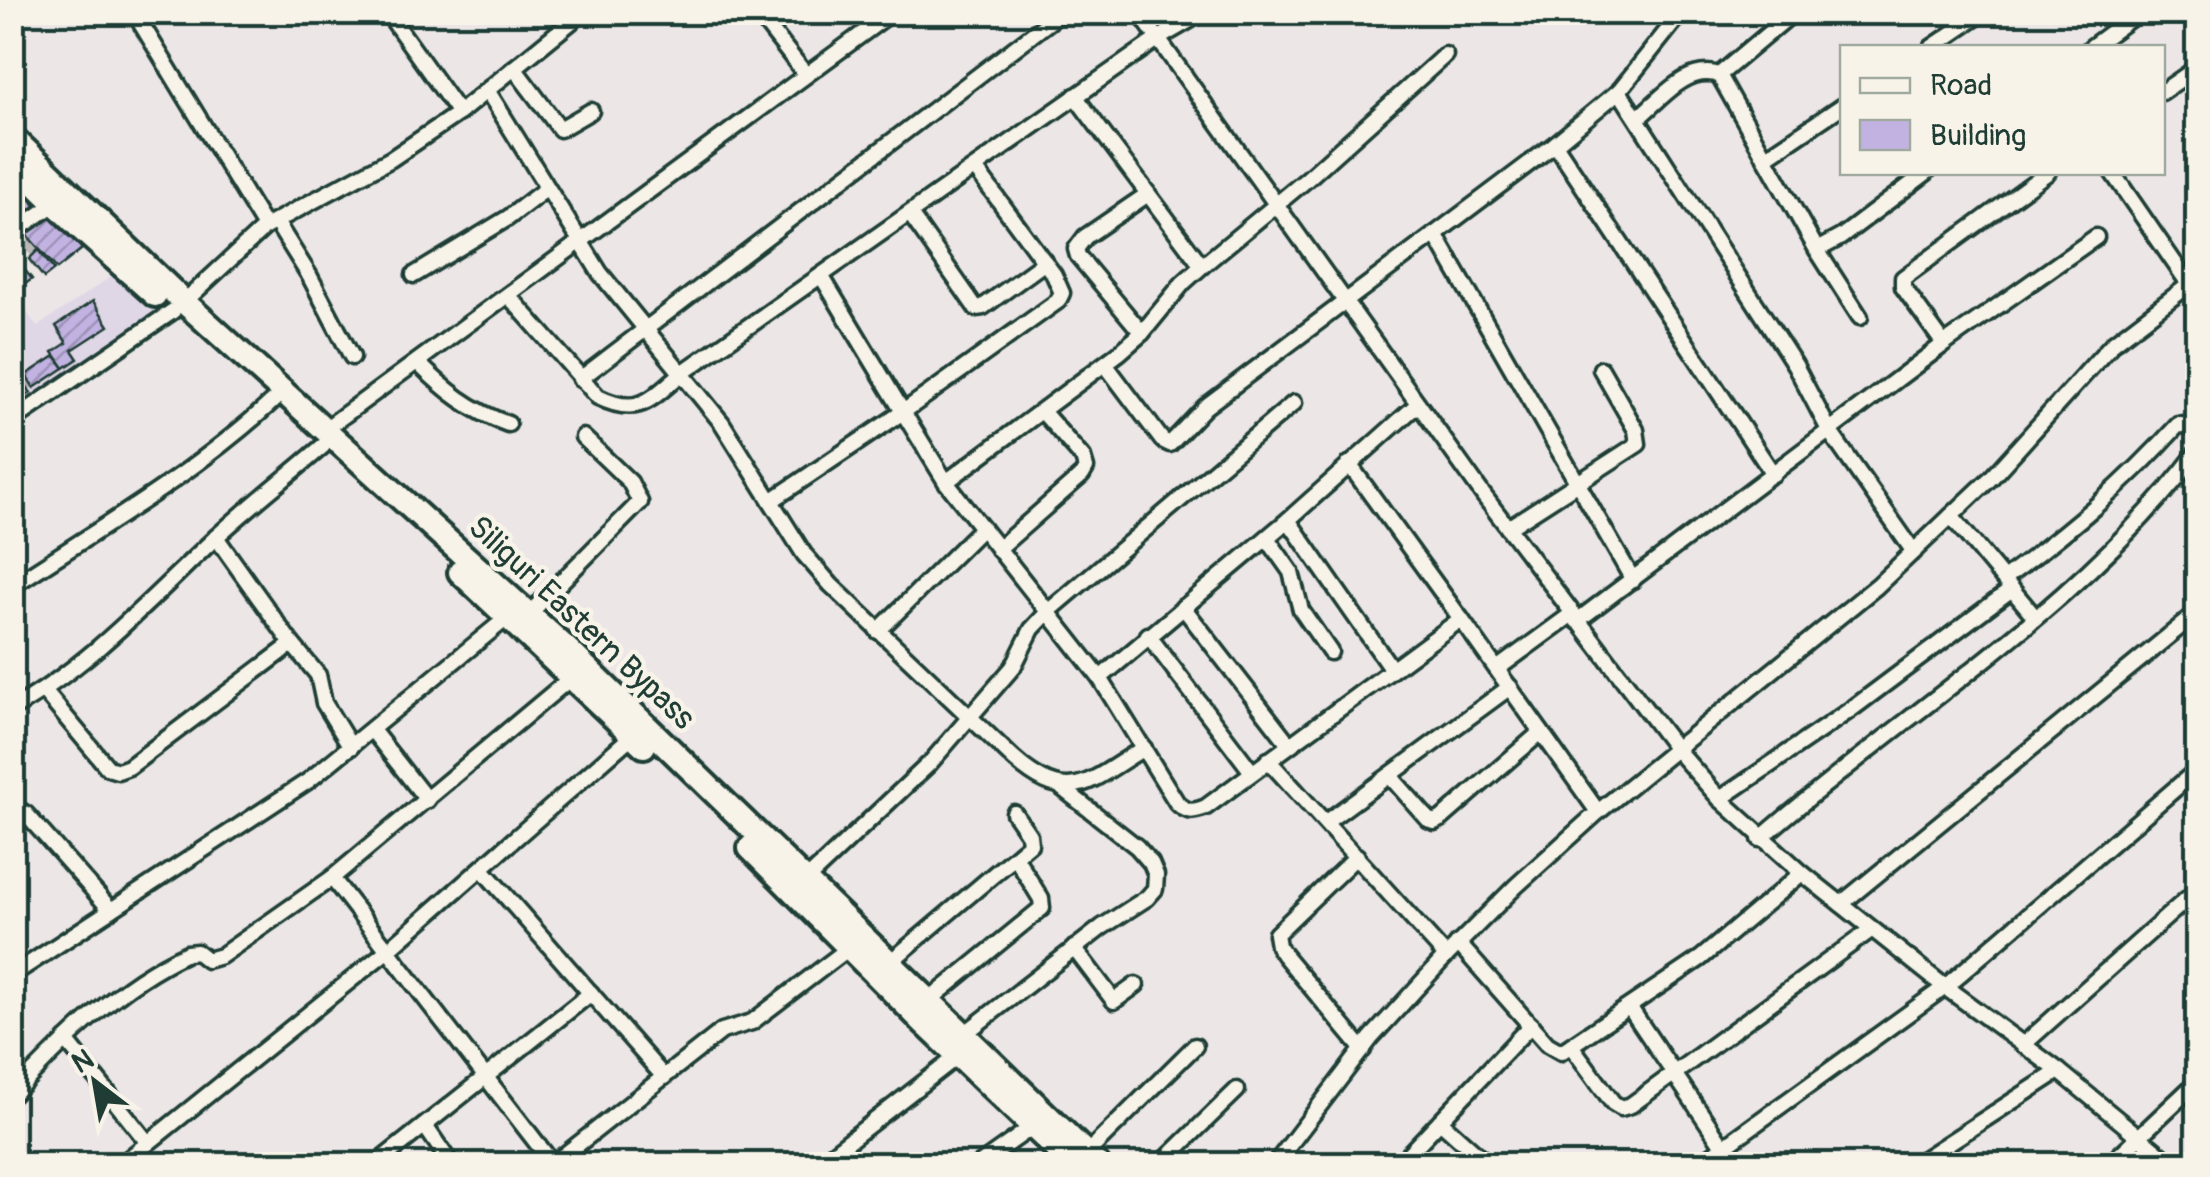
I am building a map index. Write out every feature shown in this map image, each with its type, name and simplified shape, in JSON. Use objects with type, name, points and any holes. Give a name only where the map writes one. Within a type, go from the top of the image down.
[{"type":"main road","name":"Siliguri Eastern Bypass","points":[[12,137],[274,400],[323,438]]},
{"type":"main road","name":"Siliguri Eastern Bypass","points":[[12,161],[179,306],[224,335],[323,438],[805,881],[928,1002],[1032,1127],[1085,1161]]},
{"type":"main road","name":"Siliguri Eastern Bypass","points":[[518,616],[572,677],[849,948],[961,1045],[1085,1161]]},
{"type":"street","points":[[134,12],[270,224],[309,276],[352,357]]},
{"type":"street","points":[[387,12],[458,113]]},
{"type":"street","points":[[12,421],[179,306],[270,224],[391,159],[458,113],[584,12]]},
{"type":"street","points":[[756,12],[806,75]]},
{"type":"street","points":[[12,710],[44,692],[91,656],[323,438],[418,362],[892,12]]},
{"type":"street","points":[[580,379],[1062,12]]},
{"type":"street","points":[[1139,12],[1274,206],[1508,528],[1675,748],[1720,800],[1802,873],[2140,1136],[2169,1164]]},
{"type":"street","points":[[508,295],[598,397],[632,408],[650,401],[682,374],[1158,38],[1204,12]]},
{"type":"street","points":[[1105,364],[1162,440],[1170,444],[1204,407],[1619,92],[1682,12]]},
{"type":"street","points":[[1719,75],[1794,12]]},
{"type":"street","points":[[1935,45],[1984,12]]},
{"type":"street","points":[[2094,45],[2139,12]]},
{"type":"street","points":[[946,482],[1142,334],[1183,283],[1445,55]]},
{"type":"street","points":[[2165,90],[2198,67]]},
{"type":"street","points":[[514,68],[560,129],[591,111]]},
{"type":"street","points":[[1638,118],[1689,75],[1706,70],[1719,75],[1816,250],[1860,317]]},
{"type":"street","points":[[487,90],[580,241],[645,332],[730,434],[804,554],[969,718],[1034,777],[1062,788],[1137,847],[1156,875],[1156,889],[1148,898],[1074,948],[819,1164]]},
{"type":"street","points":[[1619,92],[1795,365],[1830,432],[1914,552]]},
{"type":"street","points":[[1076,96],[1202,266]]},
{"type":"street","points":[[1765,158],[1840,107]]},
{"type":"street","points":[[1555,144],[1774,474]]},
{"type":"street","points":[[771,500],[1058,301],[1060,285],[975,168]]},
{"type":"street","points":[[1816,250],[1841,237],[1923,175]]},
{"type":"street","points":[[1944,344],[1903,287],[1903,278],[2044,175]]},
{"type":"street","points":[[1275,1164],[1363,1050],[1458,943],[1598,812],[1877,586],[1992,478],[2113,343],[2193,281],[2114,175]]},
{"type":"street","points":[[414,275],[508,218],[547,188]]},
{"type":"street","points":[[1142,334],[1076,249],[1084,238],[1148,194]]},
{"type":"street","points":[[12,233],[56,203]]},
{"type":"street","points":[[910,214],[976,308],[1045,262]]},
{"type":"street","points":[[1435,234],[1633,580]]},
{"type":"street","points":[[1497,669],[1633,580],[1944,344],[2096,237]]},
{"type":"street","points":[[822,277],[946,482],[1100,678],[1185,810],[1194,812],[1206,807],[1461,619]]},
{"type":"street","points":[[418,362],[458,400],[482,415],[508,424]]},
{"type":"street","points":[[1508,528],[1638,444],[1636,430],[1602,369]]},
{"type":"street","points":[[12,586],[183,474],[235,436],[274,400]]},
{"type":"street","points":[[805,881],[930,763],[1012,667],[1032,629],[1050,610],[1294,404]]},
{"type":"street","points":[[1100,678],[1288,520],[1418,404]]},
{"type":"street","points":[[998,549],[1086,468],[1042,410]]},
{"type":"street","points":[[1720,800],[1853,708],[2008,584],[2089,516],[2178,425],[2198,426]]},
{"type":"street","points":[[12,974],[308,782],[518,616],[640,502],[630,482],[584,437]]},
{"type":"street","points":[[1760,838],[1812,793],[1896,731],[2107,554],[2166,493],[2198,451]]},
{"type":"street","points":[[1348,464],[1598,812]]},
{"type":"street","points":[[1951,516],[2036,616]]},
{"type":"street","points":[[1288,520],[1391,668]]},
{"type":"street","points":[[878,631],[982,528]]},
{"type":"street","points":[[216,537],[318,675],[324,703],[352,746]]},
{"type":"street","points":[[1267,538],[1290,572],[1302,610],[1330,652]]},
{"type":"street","points":[[1183,607],[1290,744]]},
{"type":"street","points":[[1841,904],[2198,612]]},
{"type":"street","points":[[1148,635],[1252,772]]},
{"type":"street","points":[[44,692],[108,768],[118,771],[292,644]]},
{"type":"street","points":[[12,1095],[66,1040],[134,982],[187,952],[196,952],[207,960],[221,956],[332,878],[572,677]]},
{"type":"street","points":[[1326,822],[1510,687]]},
{"type":"street","points":[[372,730],[427,800]]},
{"type":"street","points":[[1390,776],[1434,822],[1542,732]]},
{"type":"street","points":[[122,1164],[388,950],[633,735]]},
{"type":"street","points":[[1062,788],[1084,784],[1144,748]]},
{"type":"street","points":[[1268,760],[1446,956]]},
{"type":"street","points":[[1700,1164],[1945,987],[2198,769]]},
{"type":"street","points":[[12,815],[21,811],[26,814],[111,910]]},
{"type":"street","points":[[889,964],[1030,844],[1030,835],[1014,813]]},
{"type":"street","points":[[1357,856],[1276,934],[1284,956],[1363,1050]]},
{"type":"street","points":[[928,1002],[1042,908],[1016,858]]},
{"type":"street","points":[[482,869],[664,1076]]},
{"type":"street","points":[[1458,943],[1531,1026],[1561,1052],[1701,958],[1802,873]]},
{"type":"street","points":[[332,878],[553,1164],[722,1031],[752,1022],[849,948]]},
{"type":"street","points":[[2022,1045],[2198,889]]},
{"type":"street","points":[[1572,1047],[1613,1103],[1621,1108],[1632,1105],[1872,929]]},
{"type":"street","points":[[1074,948],[1114,1001],[1136,985]]},
{"type":"street","points":[[376,1164],[591,993]]},
{"type":"street","points":[[1630,1008],[1735,1164]]},
{"type":"street","points":[[1399,1164],[1531,1026]]},
{"type":"street","points":[[66,1040],[148,1142]]},
{"type":"street","points":[[1085,1161],[1195,1046]]},
{"type":"street","points":[[1916,1164],[2059,1072]]},
{"type":"street","points":[[2110,1164],[2198,1081]]},
{"type":"street","points":[[1161,1164],[1238,1090]]},
{"type":"street","points":[[1440,1122],[1488,1164]]},
{"type":"street","points":[[425,1126],[450,1164]]},
{"type":"street","points":[[980,1164],[1032,1127]]},
{"type":"shaded area","points":[[115,274],[156,313],[13,410],[13,302],[18,299],[37,327]]},
{"type":"building","points":[[12,185],[17,190],[22,186],[38,210],[12,227]]},
{"type":"building","points":[[51,213],[82,249],[57,269],[26,234]]},
{"type":"building","points":[[38,250],[54,270],[44,278],[29,259]]},
{"type":"building","points":[[12,254],[32,279],[12,294]]},
{"type":"building","points":[[93,301],[109,326],[72,350],[78,359],[64,368],[53,352],[67,343],[56,326]]},
{"type":"building","points":[[55,356],[64,368],[34,388],[26,375]]},
{"type":"building","points":[[22,379],[31,393],[12,404],[12,384]]}]
